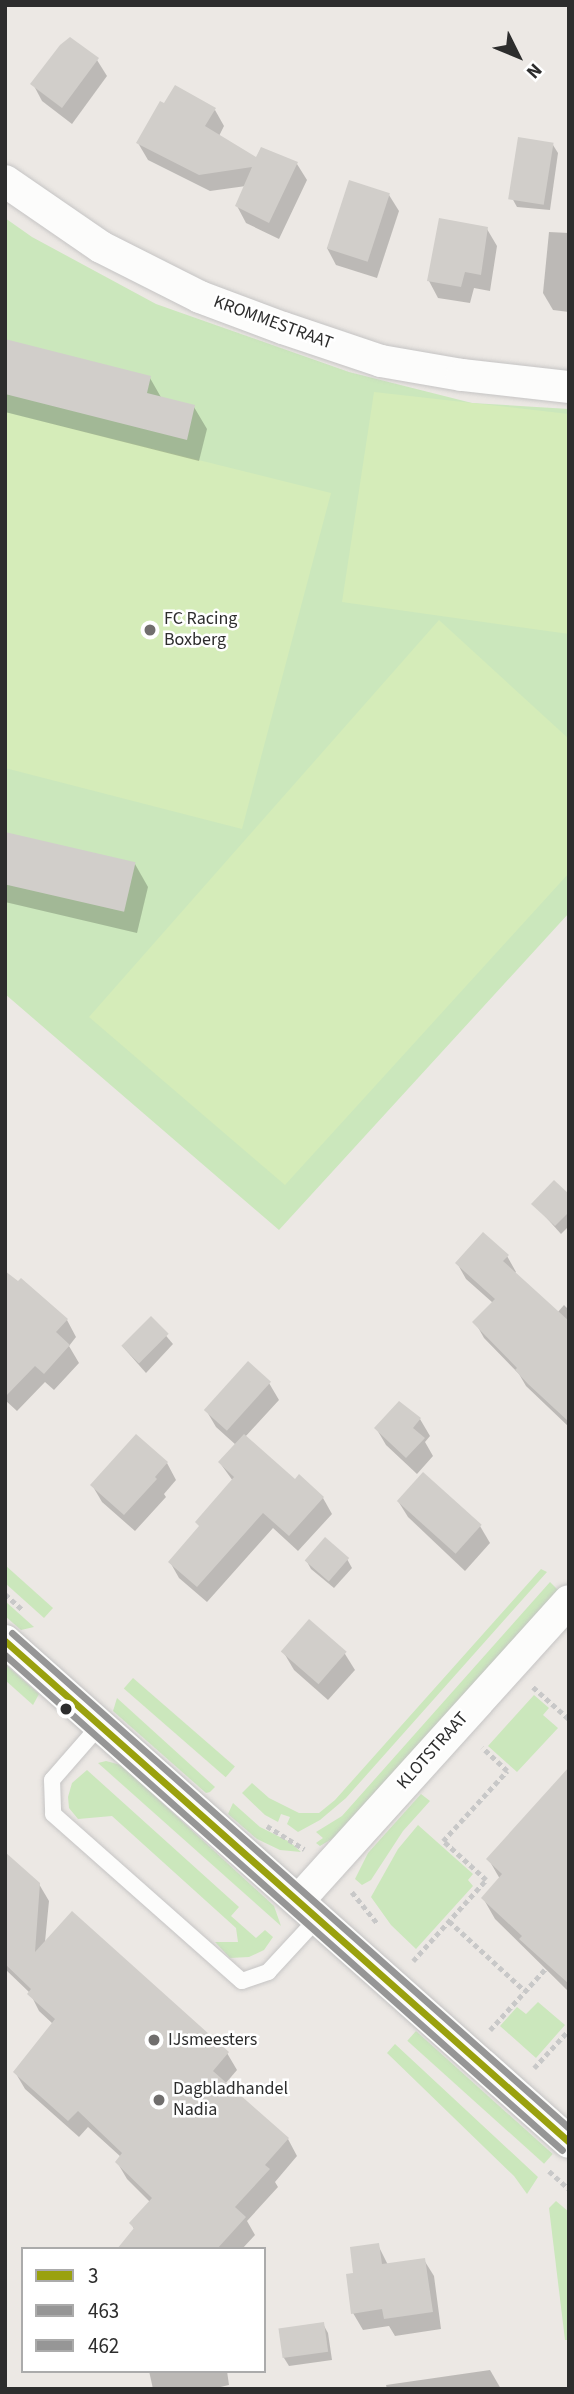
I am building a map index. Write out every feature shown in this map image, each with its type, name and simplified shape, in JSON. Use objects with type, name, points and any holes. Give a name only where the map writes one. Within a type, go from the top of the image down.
[{"type":"street","name":"KROMMESTRAAT","points":[[5,181],[101,247],[200,297],[283,328],[381,360],[462,375],[569,387]]},
{"type":"street","name":"KLOTSTRAAT","points":[[307,1910],[569,1601]]},
{"type":"street","points":[[5,1641],[569,2142]]},
{"type":"lane","points":[[100,1726],[52,1780],[53,1814],[242,1981],[268,1972],[307,1910]]},
{"type":"path","points":[[537,1691],[569,1719]]},
{"type":"path","points":[[421,1951],[486,1880],[443,1841],[508,1771],[485,1751]]},
{"type":"path","points":[[449,1922],[525,1992]]},
{"type":"path","points":[[498,2022],[546,1968]]},
{"type":"path","points":[[541,2060],[569,2030]]},
{"type":"green space","points":[[5,218],[32,237],[156,304],[349,372],[472,403],[569,409],[569,913],[279,1230],[5,994]]},
{"type":"green space","points":[[374,392],[569,414],[569,634],[342,602]]},
{"type":"green space","name":"FC Racing Boxberg","points":[[5,412],[331,493],[242,829],[5,768]]},
{"type":"green space","points":[[439,620],[569,739],[569,873],[285,1185],[89,1017]]},
{"type":"green space","points":[[5,1565],[53,1608],[44,1618],[5,1583]]},
{"type":"green space","points":[[541,1569],[547,1572],[346,1798],[320,1820],[298,1832],[287,1824],[290,1817],[281,1814],[278,1822],[265,1815],[242,1793],[252,1783],[269,1798],[299,1813],[319,1813],[335,1800]]},
{"type":"green space","points":[[550,1582],[558,1590],[340,1834],[320,1846],[316,1843],[323,1838],[316,1832],[342,1816]]},
{"type":"green space","points":[[5,1601],[34,1627],[21,1630],[5,1616]]},
{"type":"green space","points":[[5,1664],[39,1694],[33,1705],[5,1680]]},
{"type":"green space","points":[[133,1678],[235,1767],[226,1777],[124,1689]]},
{"type":"green space","points":[[534,1695],[549,1708],[543,1715],[558,1728],[517,1772],[488,1746]]},
{"type":"green space","points":[[117,1698],[215,1787],[206,1793],[113,1711]]},
{"type":"green space","points":[[106,1761],[121,1765],[274,1906],[281,1926],[98,1763]]},
{"type":"green space","points":[[87,1770],[239,1907],[231,1916],[256,1938],[265,1930],[273,1937],[264,1950],[249,1957],[230,1958],[215,1942],[238,1942],[236,1928],[112,1816],[78,1819],[69,1808],[68,1797],[72,1783]]},
{"type":"green space","points":[[421,1794],[430,1801],[403,1831],[371,1880],[362,1885],[355,1879],[368,1853]]},
{"type":"green space","points":[[233,1803],[260,1827],[290,1842],[301,1852],[280,1850],[257,1839],[228,1814]]},
{"type":"green space","points":[[418,1825],[473,1874],[468,1880],[473,1886],[416,1949],[391,1925],[371,1897],[398,1849]]},
{"type":"green space","points":[[538,2002],[565,2025],[536,2058],[500,2026],[517,2007],[526,2014]]},
{"type":"green space","points":[[416,2031],[553,2154],[544,2164],[407,2041]]},
{"type":"green space","points":[[395,2044],[538,2177],[527,2194],[514,2176],[387,2053]]},
{"type":"green space","points":[[556,2201],[569,2212],[569,2340],[565,2340],[549,2208]]},
{"type":"building","points":[[70,37],[99,58],[62,108],[30,84],[60,45]]},
{"type":"building","points":[[175,85],[216,108],[205,126],[256,157],[261,147],[298,162],[269,223],[235,206],[252,167],[199,175],[136,143],[160,101],[164,103]]},
{"type":"building","points":[[518,137],[554,143],[544,205],[508,199]]},
{"type":"building","points":[[349,180],[390,193],[368,262],[327,248]]},
{"type":"building","points":[[439,218],[488,227],[481,275],[465,272],[461,287],[427,281]]},
{"type":"building","points":[[5,339],[151,376],[147,393],[195,405],[187,440],[5,394]]},
{"type":"building","points":[[5,832],[136,862],[124,912],[5,884]]},
{"type":"building","points":[[554,1180],[569,1194],[569,1212],[555,1226],[531,1204]]},
{"type":"building","points":[[483,1232],[509,1255],[503,1261],[569,1321],[569,1422],[528,1384],[515,1370],[517,1368],[472,1322],[495,1299],[455,1263]]},
{"type":"building","points":[[5,1271],[18,1281],[21,1278],[68,1319],[56,1332],[70,1345],[44,1374],[35,1366],[5,1397]]},
{"type":"building","points":[[151,1316],[169,1334],[139,1363],[121,1346]]},
{"type":"building","points":[[248,1361],[271,1382],[227,1431],[204,1410]]},
{"type":"building","points":[[399,1401],[421,1418],[413,1428],[425,1438],[406,1458],[374,1428]]},
{"type":"building","points":[[136,1434],[168,1462],[155,1477],[157,1479],[124,1515],[90,1485]]},
{"type":"building","points":[[244,1434],[295,1479],[299,1474],[324,1497],[289,1536],[263,1513],[197,1587],[168,1562],[199,1526],[195,1522],[234,1477],[218,1462]]},
{"type":"building","points":[[423,1472],[482,1525],[456,1554],[397,1501]]},
{"type":"building","points":[[325,1537],[349,1558],[329,1581],[305,1560]]},
{"type":"building","points":[[309,1619],[347,1652],[319,1684],[281,1651]]},
{"type":"building","points":[[569,1767],[569,1984],[519,1939],[522,1936],[481,1898],[502,1874],[486,1859]]},
{"type":"building","points":[[5,1852],[40,1883],[35,1952],[72,1911],[229,2052],[213,2071],[289,2138],[265,2165],[270,2169],[235,2207],[246,2217],[219,2247],[119,2247],[134,2228],[129,2223],[152,2198],[115,2162],[122,2153],[78,2111],[68,2121],[13,2072],[55,2019],[27,1994],[31,1989],[5,1964]]},
{"type":"building","points":[[379,2243],[382,2264],[425,2258],[433,2312],[384,2319],[382,2309],[351,2314],[346,2274],[353,2273],[350,2247]]},
{"type":"building","points":[[324,2322],[328,2352],[283,2358],[278,2328]]},
{"type":"transit line","name":"462","points":[[12,1633],[569,2128]]},
{"type":"transit line","name":"3","points":[[5,1641],[569,2142]]},
{"type":"transit line","name":"463","points":[[5,1655],[562,2150]]},
{"type":"place","name":"FC Racing Boxberg","points":[[150,630]]},
{"type":"place","name":"IJsmeesters","points":[[154,2040]]},
{"type":"place","name":"Dagbladhandel Nadia","points":[[159,2100]]}]
